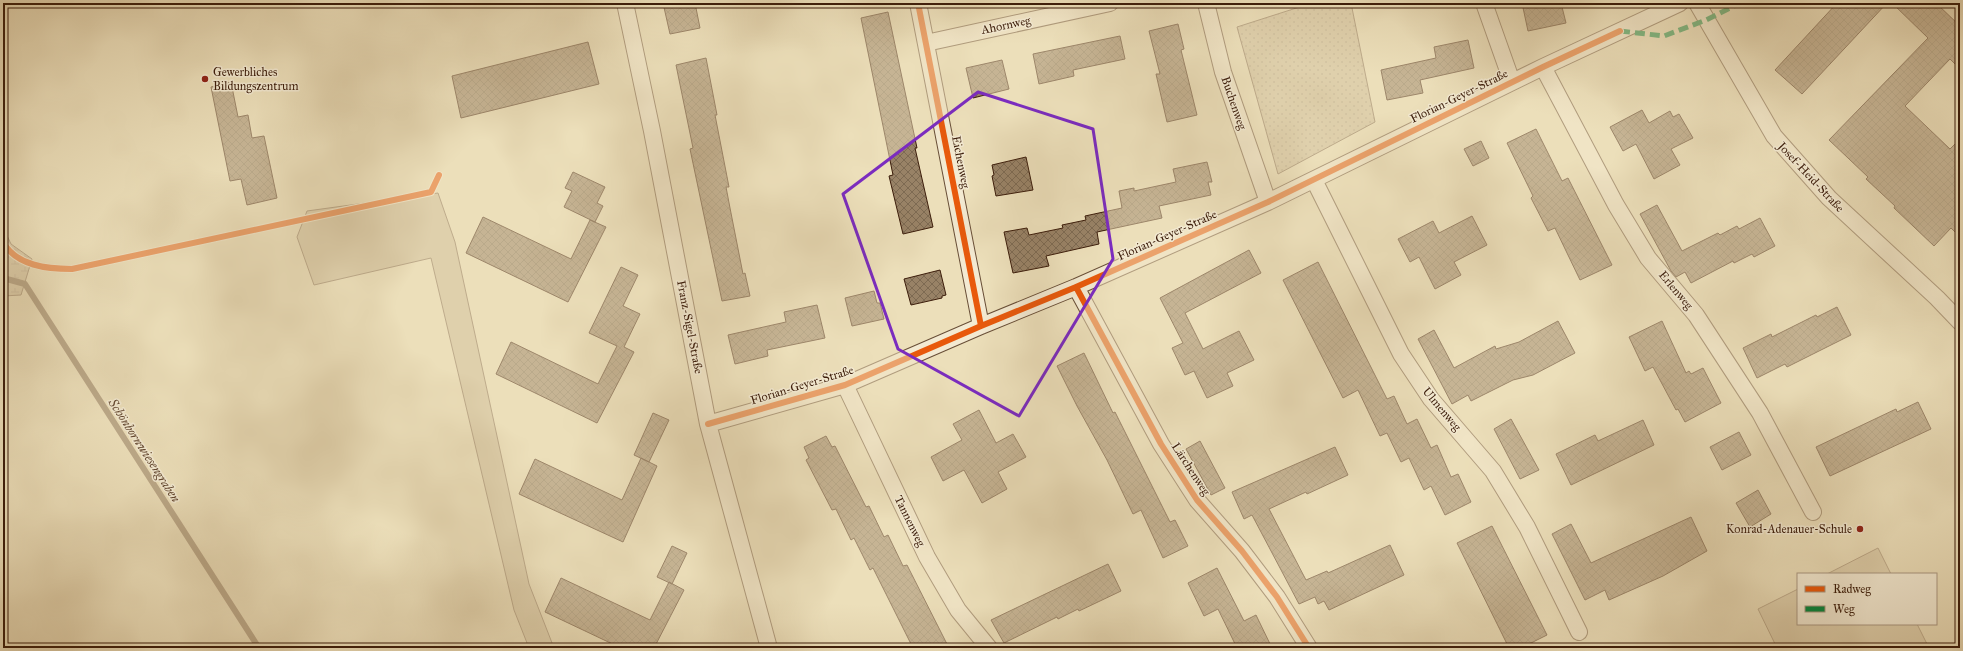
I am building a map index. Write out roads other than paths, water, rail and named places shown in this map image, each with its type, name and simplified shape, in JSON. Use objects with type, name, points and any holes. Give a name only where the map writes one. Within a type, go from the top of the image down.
[{"type":"street","name":"Franz-Sigel-Straße","points":[[625,3],[654,138],[708,424],[769,648]]},
{"type":"street","name":"Eichenweg","points":[[918,3],[981,326]]},
{"type":"street","name":"Ahornweg","points":[[926,43],[1110,3]]},
{"type":"street","name":"Buchenweg","points":[[1206,3],[1223,72],[1268,202]]},
{"type":"street","points":[[1484,3],[1512,82]]},
{"type":"street","name":"Florian-Geyer-Straße","points":[[708,424],[845,385],[1076,287],[1268,202],[1543,67],[1680,3]]},
{"type":"street","name":"Josef-Heid-Straße","points":[[1696,3],[1774,136],[1829,198],[1937,298],[1960,322]]},
{"type":"street","name":"Erlenweg","points":[[1543,67],[1616,205],[1648,258],[1696,315],[1756,407],[1813,512]]},
{"type":"street","name":"Ulmenweg","points":[[1314,180],[1401,354],[1431,399],[1493,470],[1527,527],[1579,632]]},
{"type":"street","name":"Lärchenweg","points":[[1076,287],[1161,444],[1197,500],[1242,551],[1277,597],[1309,648]]},
{"type":"street","name":"Tannenweg","points":[[845,385],[928,557],[958,610],[989,648]]},
{"type":"waterway","name":"Schönbornwiesengraben","points":[[3,278],[25,284],[259,648]]},
{"type":"place","name":"Gewerbliches Bildungszentrum","points":[[205,79]]},
{"type":"place","name":"Konrad-Adenauer-Schule","points":[[1860,529]]}]
